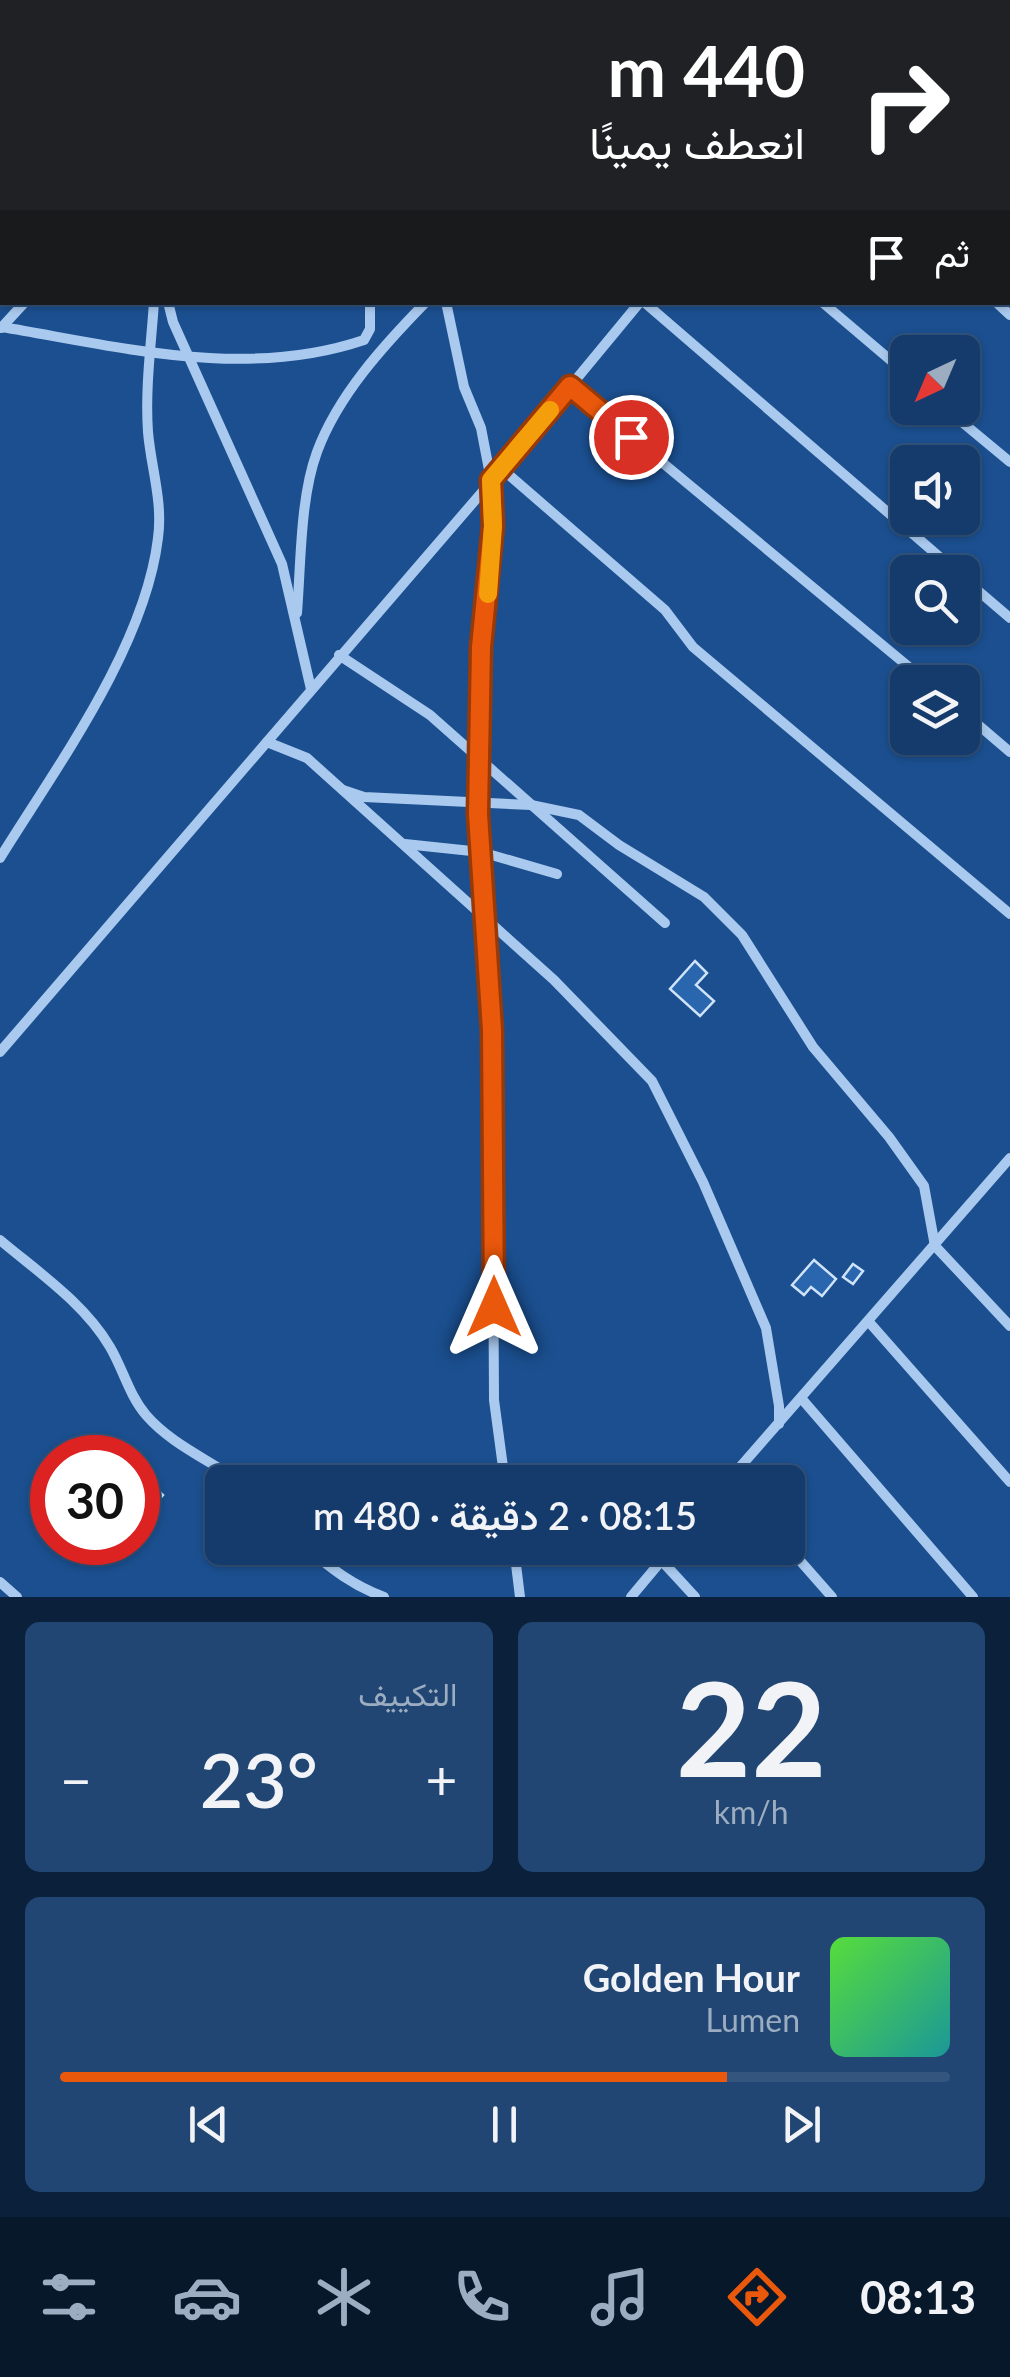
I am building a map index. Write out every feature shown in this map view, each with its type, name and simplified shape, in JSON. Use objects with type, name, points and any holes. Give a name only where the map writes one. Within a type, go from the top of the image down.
[{"type":"street","points":[[1,328],[22,305]]},
{"type":"street","points":[[0,858],[60,766],[126,644],[149,587],[160,497],[147,423],[146,393],[154,305]]},
{"type":"street","points":[[169,305],[282,564],[310,689]]},
{"type":"street","points":[[1,328],[151,352],[244,361],[314,354],[364,340],[370,330],[370,305]]},
{"type":"street","points":[[296,624],[309,487],[316,455],[330,423],[363,374],[423,305]]},
{"type":"street","points":[[447,305],[464,387],[481,428],[491,480],[493,526],[481,647],[478,801],[492,1030],[494,1400],[503,1465]]},
{"type":"street","points":[[0,1052],[639,305]]},
{"type":"street","points":[[645,305],[937,555]]},
{"type":"street","points":[[826,305],[890,360]]},
{"type":"street","points":[[570,386],[907,665]]},
{"type":"street","points":[[966,425],[1010,462]]},
{"type":"street","points":[[502,468],[665,610],[694,647],[1010,914]]},
{"type":"street","points":[[980,592],[1010,618]]},
{"type":"street","points":[[339,656],[430,715],[665,922]]},
{"type":"street","points":[[980,726],[1010,752]]},
{"type":"street","points":[[266,742],[306,758],[343,790],[554,980],[652,1081],[703,1182],[766,1328],[779,1424]]},
{"type":"street","points":[[343,790],[364,797],[531,804],[579,816],[704,897],[742,935],[814,1048],[889,1137],[924,1186],[935,1246],[1010,1326]]},
{"type":"street","points":[[404,844],[480,852],[557,874]]},
{"type":"street","points":[[743,1465],[935,1246],[1006,1172],[1010,1158]]},
{"type":"street","points":[[0,1240],[81,1309],[110,1346],[147,1416],[176,1442],[213,1465]]},
{"type":"street","points":[[869,1322],[1010,1482]]},
{"type":"street","points":[[800,1398],[974,1597]]},
{"type":"street","points":[[331,1565],[362,1588],[384,1597]]},
{"type":"street","points":[[516,1565],[520,1597]]},
{"type":"street","points":[[631,1597],[657,1565]]},
{"type":"street","points":[[666,1565],[695,1597]]},
{"type":"street","points":[[804,1565],[832,1597]]},
{"type":"street","points":[[0,1582],[17,1597]]},
{"type":"building","points":[[695,961],[707,973],[696,985],[714,1001],[700,1016],[670,989]]},
{"type":"building","points":[[814,1260],[836,1279],[822,1296],[811,1287],[804,1295],[792,1285]]},
{"type":"building","points":[[853,1264],[863,1271],[853,1284],[843,1277]]},
{"type":"slow traffic","points":[[488,594],[493,526],[491,480],[550,410]]},
{"type":"route","points":[[494,1307],[492,1030],[478,814],[481,647],[493,526],[491,480],[570,386],[631,437]]}]
